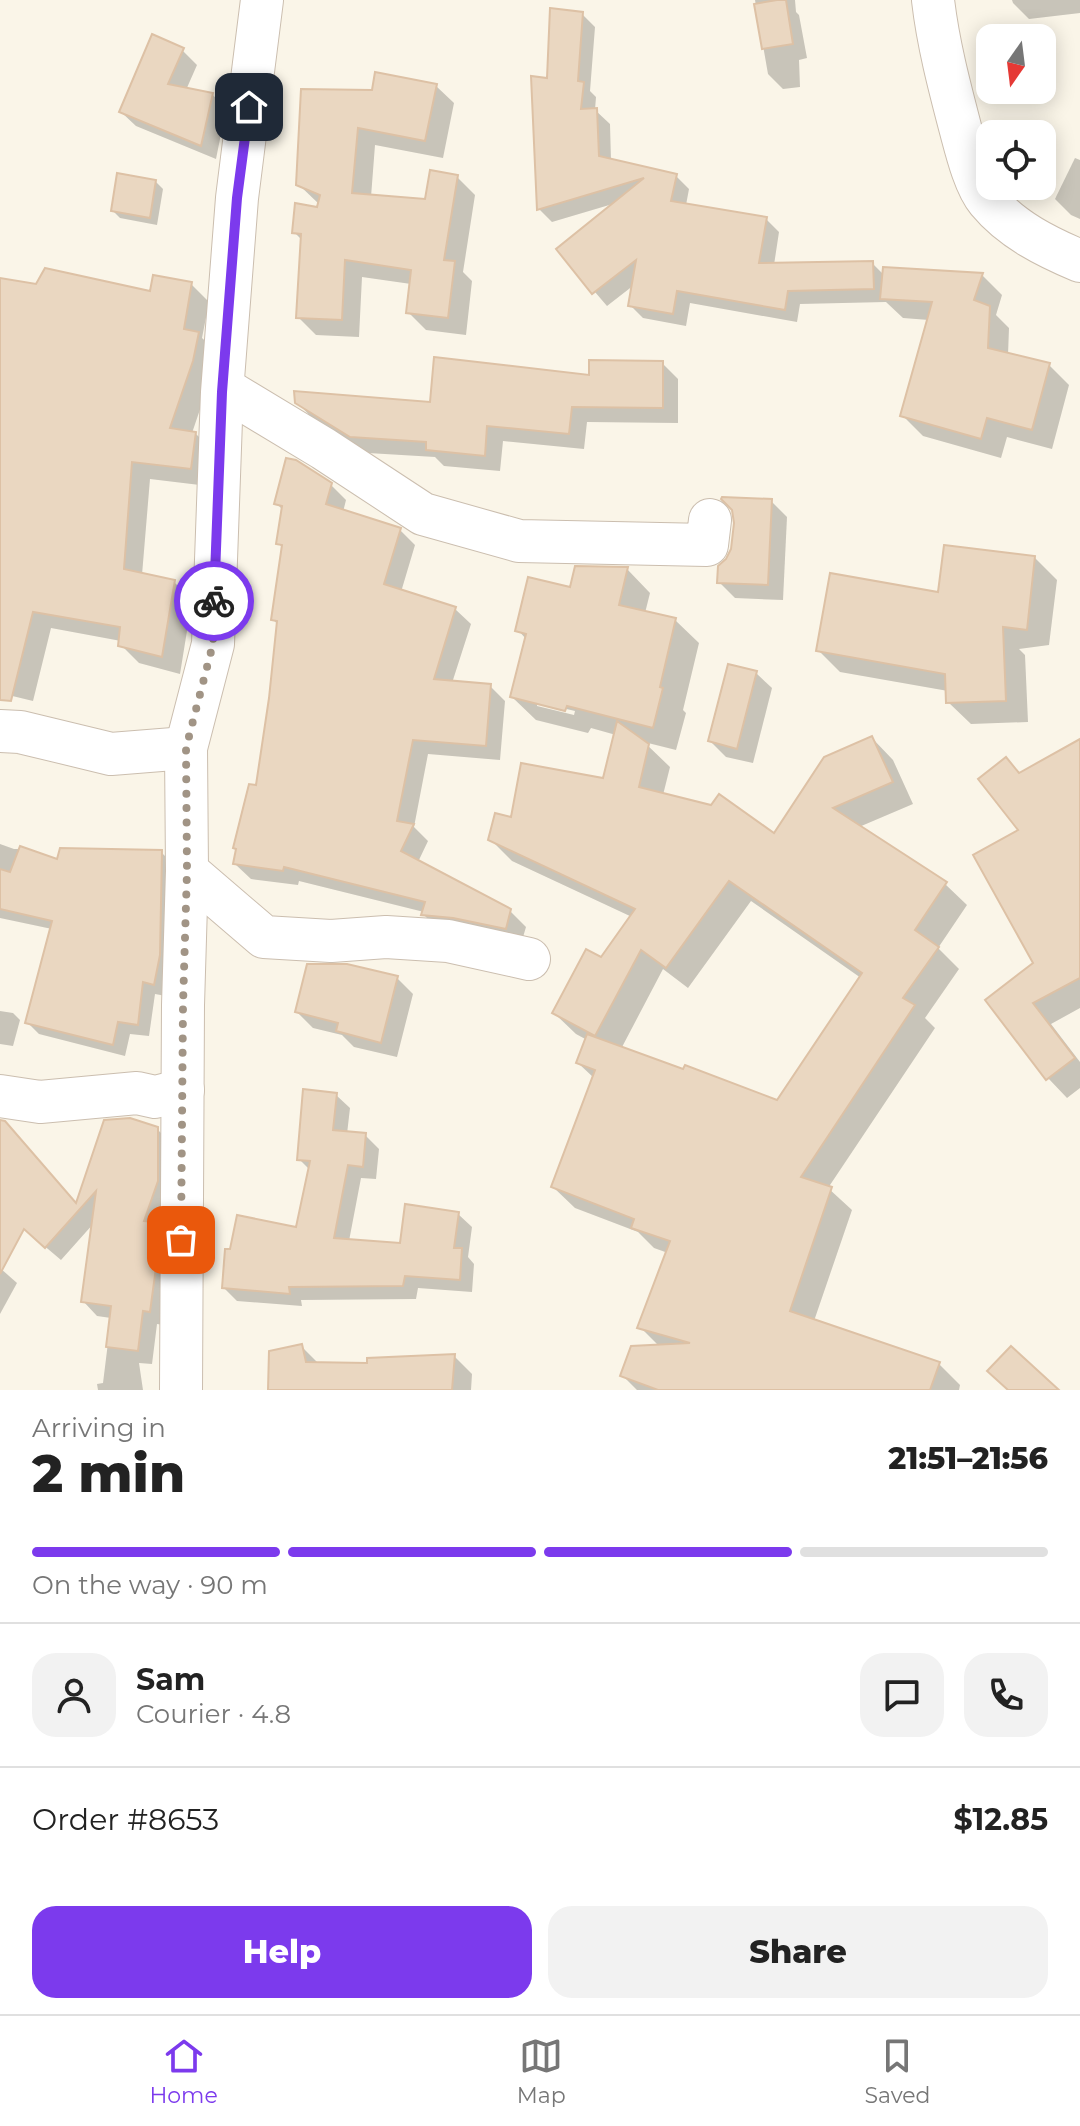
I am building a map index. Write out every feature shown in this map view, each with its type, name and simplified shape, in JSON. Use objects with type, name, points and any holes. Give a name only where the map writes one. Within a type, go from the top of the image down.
[{"type":"street","points":[[181,1390],[186,748],[213,644],[223,388],[237,198],[262,0]]},
{"type":"street","points":[[933,0],[949,85],[969,163],[987,200],[1015,227],[1080,261]]},
{"type":"street","points":[[223,388],[423,514],[519,541],[707,545],[710,520]]},
{"type":"street","points":[[0,731],[20,732],[111,754],[186,748]]},
{"type":"street","points":[[187,871],[264,937],[331,941],[386,937],[448,941],[529,959]]},
{"type":"street","points":[[0,1096],[40,1102],[137,1093],[155,1097],[183,1090]]},
{"type":"building","points":[[786,0],[793,44],[762,49],[754,4]]},
{"type":"building","points":[[550,8],[583,12],[578,81],[584,82],[581,109],[597,108],[599,156],[677,174],[671,201],[767,217],[759,263],[873,261],[874,289],[788,291],[785,310],[677,291],[673,314],[628,306],[636,260],[592,294],[556,249],[644,178],[537,210],[531,76],[547,78]]},
{"type":"building","points":[[152,34],[184,48],[168,84],[213,93],[201,146],[119,112]]},
{"type":"building","points":[[375,72],[437,84],[425,141],[358,128],[352,193],[425,199],[430,170],[458,175],[444,260],[455,261],[448,318],[406,313],[411,270],[345,260],[342,320],[296,318],[301,234],[292,233],[295,203],[317,207],[320,195],[296,185],[301,89],[372,90]]},
{"type":"building","points":[[117,173],[156,180],[150,218],[111,211]]},
{"type":"building","points":[[883,267],[983,273],[974,300],[990,306],[988,348],[1050,363],[1032,430],[987,418],[981,439],[900,416],[932,302],[880,299]]},
{"type":"building","points":[[45,268],[150,291],[153,275],[192,282],[184,329],[199,332],[193,361],[170,428],[196,432],[191,469],[132,462],[124,569],[175,580],[162,657],[118,646],[120,627],[33,612],[11,701],[0,700],[0,278],[36,284]]},
{"type":"building","points":[[434,357],[589,375],[589,360],[663,361],[663,408],[572,407],[569,434],[487,426],[485,456],[426,450],[426,442],[350,437],[295,403],[294,391],[430,402]]},
{"type":"building","points":[[286,458],[296,460],[332,483],[326,504],[401,528],[384,584],[456,607],[434,679],[491,684],[486,746],[413,740],[397,821],[414,824],[401,851],[511,909],[506,929],[421,915],[425,902],[284,867],[283,871],[233,864],[236,849],[233,848],[249,784],[256,785],[269,698],[277,621],[271,620],[282,545],[276,544],[282,506],[274,504]]},
{"type":"building","points":[[722,497],[772,499],[768,585],[717,583],[718,566],[731,549],[734,523],[732,510]]},
{"type":"building","points":[[944,545],[1035,556],[1027,630],[1003,627],[1006,701],[946,703],[945,674],[816,651],[830,573],[938,592]]},
{"type":"building","points":[[575,566],[628,567],[619,605],[676,618],[653,728],[567,706],[565,711],[510,697],[526,634],[515,631],[528,577],[570,587]]},
{"type":"building","points":[[728,664],[757,671],[737,749],[708,741]]},
{"type":"building","points":[[617,721],[649,744],[639,787],[711,805],[719,794],[774,833],[824,757],[872,736],[893,782],[833,808],[947,882],[915,930],[939,947],[903,998],[915,1005],[801,1177],[832,1187],[790,1311],[940,1362],[930,1390],[658,1390],[620,1376],[631,1346],[690,1343],[637,1328],[670,1241],[631,1228],[634,1219],[551,1187],[595,1070],[576,1063],[587,1034],[683,1069],[685,1065],[777,1100],[862,973],[729,881],[666,968],[641,950],[595,1036],[552,1013],[586,949],[601,957],[635,909],[488,840],[495,813],[511,817],[521,763],[603,778]]},
{"type":"building","points":[[1080,739],[1080,978],[1033,1003],[1075,1058],[1046,1080],[985,1000],[1033,963],[973,855],[1018,830],[978,779],[1006,757],[1019,773]]},
{"type":"building","points":[[20,846],[57,859],[60,848],[162,850],[160,955],[154,985],[143,982],[138,1025],[118,1022],[113,1045],[25,1023],[52,921],[0,909],[0,869],[10,872]]},
{"type":"building","points":[[307,964],[347,964],[398,976],[381,1043],[336,1031],[338,1023],[295,1012]]},
{"type":"building","points":[[303,1089],[337,1093],[333,1130],[366,1133],[363,1167],[348,1165],[334,1238],[400,1243],[405,1204],[459,1212],[454,1248],[462,1248],[460,1280],[405,1276],[403,1286],[289,1287],[290,1294],[222,1288],[225,1249],[230,1249],[237,1215],[296,1227],[310,1161],[297,1160]]},
{"type":"building","points":[[130,1118],[158,1127],[158,1181],[144,1221],[158,1222],[157,1260],[150,1312],[143,1311],[138,1351],[106,1347],[111,1306],[81,1302],[96,1191],[45,1248],[24,1229],[0,1274],[0,1120],[5,1121],[76,1203],[104,1120]]},
{"type":"building","points":[[302,1344],[306,1362],[367,1363],[367,1358],[455,1354],[452,1390],[268,1390],[269,1351]]},
{"type":"building","points":[[1011,1346],[1059,1390],[1008,1390],[987,1371]]},
{"type":"way so far","points":[[181,1240],[186,748],[213,644],[214,601]]},
{"type":"route","points":[[214,601],[222,392],[237,198],[249,107]]}]
